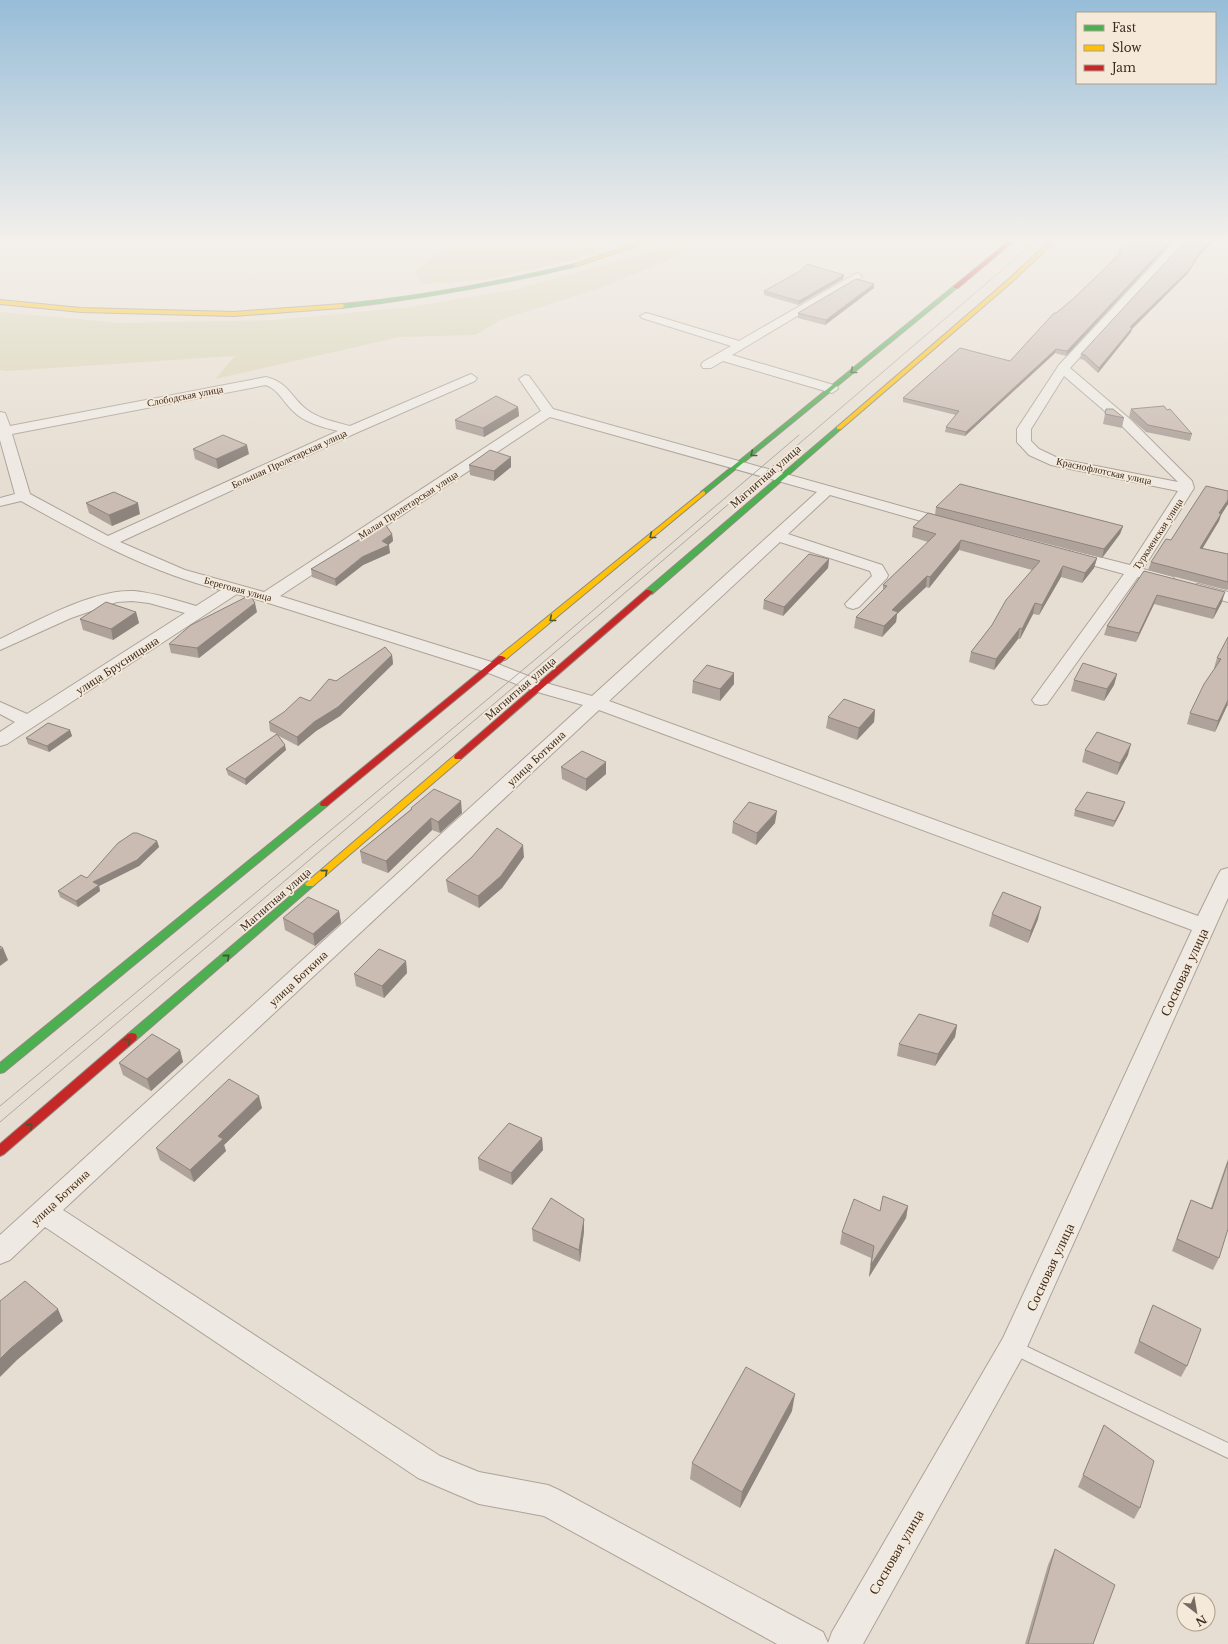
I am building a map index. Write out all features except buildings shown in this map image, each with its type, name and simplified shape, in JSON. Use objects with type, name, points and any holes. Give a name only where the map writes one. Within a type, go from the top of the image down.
[{"type":"main road","name":"Магнитная улица","points":[[0,1069],[920,317]]},
{"type":"main road","name":"Магнитная улица","points":[[0,1152],[968,317]]},
{"type":"street","points":[[648,317],[740,345]]},
{"type":"street","points":[[707,365],[788,317]]},
{"type":"street","name":"Краснофлотская улица","points":[[1111,317],[1064,368],[1024,429],[1024,442],[1034,452],[1056,462],[1187,488]]},
{"type":"street","points":[[722,356],[743,364],[832,389]]},
{"type":"street","name":"Туркменская улица","points":[[1041,700],[1134,571],[1187,488],[1185,481],[1148,444],[1100,398],[1064,368]]},
{"type":"street","name":"Большая Пролетарская улица","points":[[108,542],[351,430],[471,378]]},
{"type":"street","points":[[525,379],[548,412],[959,527]]},
{"type":"street","name":"Слободская улица","points":[[2,424],[266,381],[278,384],[298,409],[305,414],[351,430]]},
{"type":"street","name":"Малая Пролетарская улица","points":[[267,597],[548,412]]},
{"type":"street","points":[[0,502],[23,496],[2,424]]},
{"type":"street","name":"улица Боткина","points":[[0,1252],[828,490]]},
{"type":"street","name":"Береговая улица","points":[[23,496],[108,542],[167,569],[267,597],[492,668],[540,687],[596,703],[1205,927]]},
{"type":"street","points":[[778,536],[876,568],[880,575],[879,578],[853,604]]},
{"type":"street","points":[[1058,552],[1228,597]]},
{"type":"street","name":"улица Брусницына","points":[[0,740],[234,589]]},
{"type":"street","points":[[0,645],[87,606],[109,599],[132,596],[152,598],[198,612]]},
{"type":"street","points":[[0,707],[28,722]]},
{"type":"street","name":"Сосновая улица","points":[[844,1644],[1013,1347],[1228,875]]},
{"type":"street","points":[[44,1212],[429,1467],[479,1488],[548,1501],[810,1644]]},
{"type":"lane","points":[[1013,1347],[1228,1451]]},
{"type":"shaded area","points":[[0,317],[51,317],[120,323],[276,320],[310,317],[510,317],[500,320],[475,335],[400,337],[215,379],[235,356],[7,371],[0,370]]},
{"type":"tram line","points":[[0,1122],[613,603],[947,317]]},
{"type":"tram line","points":[[0,1106],[549,648],[799,435]]},
{"type":"traffic: fast","points":[[703,493],[919,317]]},
{"type":"traffic: fast","points":[[649,592],[839,428]]},
{"type":"traffic: fast","points":[[0,1069],[324,804]]},
{"type":"traffic: fast","points":[[132,1037],[310,884]]},
{"type":"traffic: slow","points":[[839,428],[968,317]]},
{"type":"traffic: slow","points":[[502,658],[703,493]]},
{"type":"traffic: slow","points":[[310,884],[458,757]]},
{"type":"traffic: jam","points":[[458,757],[649,592]]},
{"type":"traffic: jam","points":[[324,804],[502,658]]},
{"type":"traffic: jam","points":[[0,1151],[132,1037]]}]
